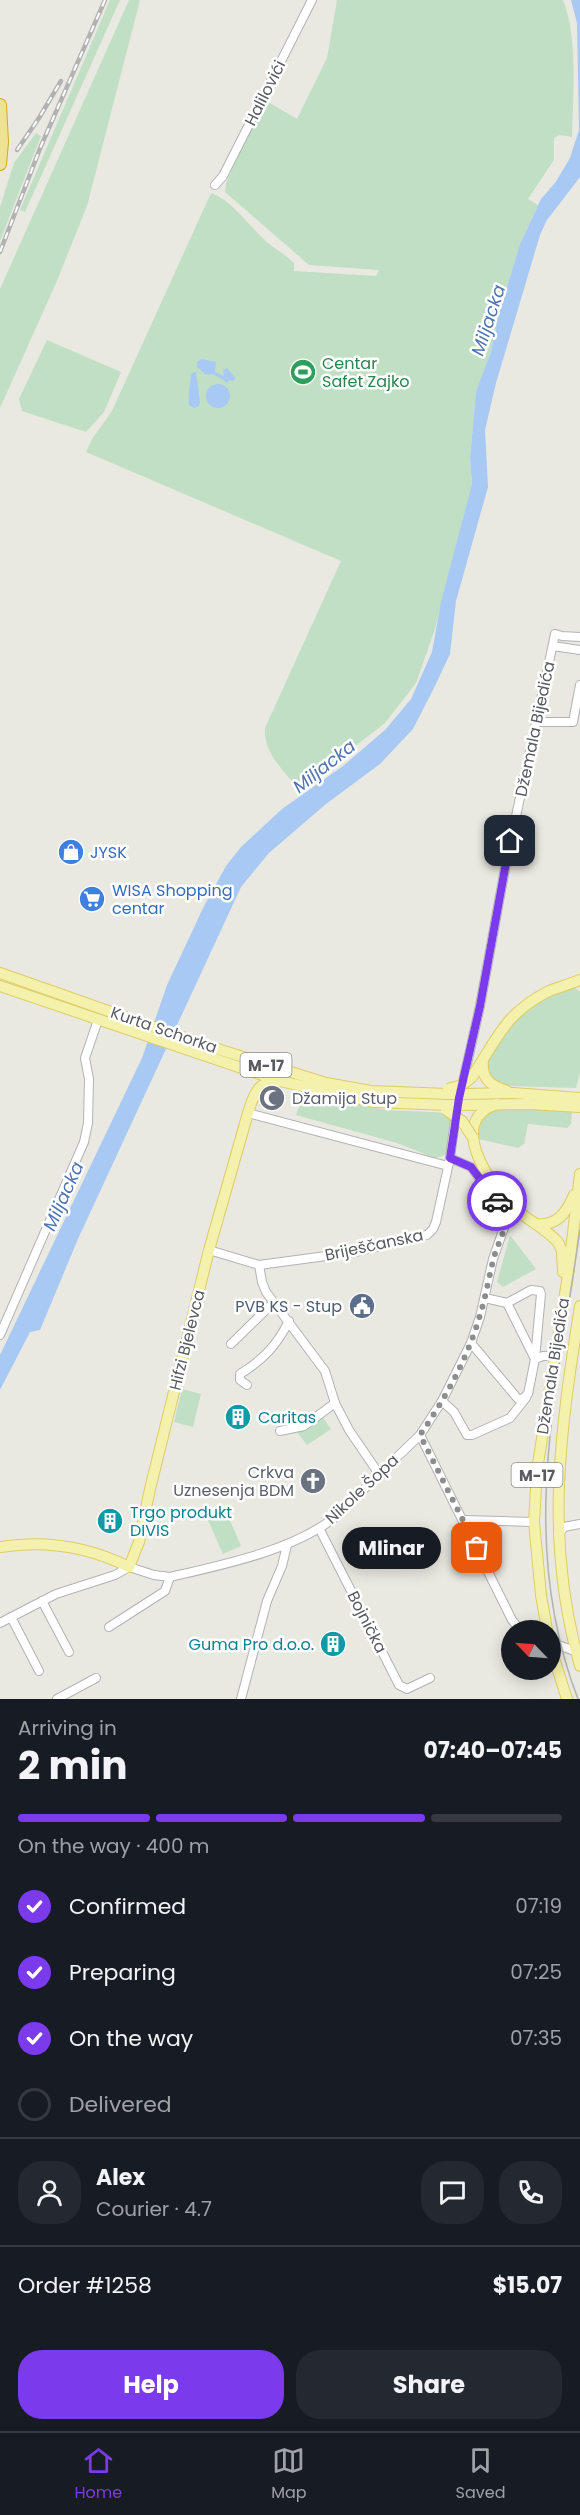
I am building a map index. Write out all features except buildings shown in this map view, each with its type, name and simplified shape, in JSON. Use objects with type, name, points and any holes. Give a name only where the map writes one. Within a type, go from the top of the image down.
[{"type":"highway","points":[[0,105],[2,142],[0,164]]},
{"type":"main road","name":"Kurta Schorka","points":[[0,973],[139,1028],[326,1083],[371,1091],[497,1104],[530,1099],[580,1098]]},
{"type":"main road","points":[[445,1099],[472,1077],[501,1029],[520,1010],[550,991],[577,983]]},
{"type":"main road","name":"Kurta Schorka","points":[[0,986],[98,1020],[139,1028]]},
{"type":"main road","name":"Kurta Schorka","points":[[175,1040],[238,1068],[280,1081],[373,1102],[432,1105],[445,1099]]},
{"type":"main road","points":[[483,1057],[482,1070],[487,1081],[497,1088],[513,1093]]},
{"type":"main road","points":[[238,1068],[254,1084],[254,1095]]},
{"type":"main road","points":[[254,1095],[266,1082],[280,1081]]},
{"type":"main road","name":"Kurta Schorka","points":[[464,1100],[513,1093],[530,1099],[580,1107]]},
{"type":"main road","name":"Hifzi Bjelevca","points":[[129,1567],[137,1549],[209,1250],[254,1095]]},
{"type":"main road","name":"M-17","points":[[445,1099],[473,1133],[488,1177],[512,1206],[554,1239],[562,1251],[563,1303]]},
{"type":"main road","points":[[473,1133],[480,1112],[497,1104]]},
{"type":"main road","points":[[535,1224],[550,1224],[561,1217],[579,1180]]},
{"type":"main road","name":"Džemala Bijedića","points":[[546,1620],[541,1595],[534,1522],[538,1461],[563,1303],[579,1180]]},
{"type":"main road","name":"Džemala Bijedića","points":[[580,1306],[561,1436],[558,1479],[558,1536],[566,1607],[580,1666]]},
{"type":"main road","points":[[0,1547],[31,1544],[73,1548],[93,1552],[129,1567]]},
{"type":"main road","points":[[561,1680],[567,1699]]},
{"type":"street","name":"Halilovići","points":[[215,185],[223,176],[312,0]]},
{"type":"street","name":"Džemala Bijedića","points":[[452,1142],[506,863],[555,634],[580,637]]},
{"type":"street","points":[[552,646],[580,650]]},
{"type":"street","points":[[536,722],[573,722],[580,685]]},
{"type":"street","points":[[0,1335],[84,1142],[88,1123],[89,1079],[85,1058],[98,1020]]},
{"type":"street","points":[[248,1113],[449,1162]]},
{"type":"street","name":"Briješčanska","points":[[259,1265],[356,1252],[427,1235],[434,1229],[436,1222],[452,1142]]},
{"type":"street","name":"Nikole Šopa","points":[[129,1567],[154,1575],[170,1577],[287,1545],[334,1518],[420,1435],[442,1401],[471,1343],[485,1298],[493,1259],[506,1222],[505,1212],[471,1167],[449,1162]]},
{"type":"street","points":[[209,1250],[259,1265],[262,1282],[273,1303],[325,1371],[335,1403],[349,1430],[379,1474]]},
{"type":"street","points":[[442,1401],[454,1412],[467,1436],[510,1418],[526,1397],[535,1359],[542,1294],[537,1290],[531,1290],[507,1303],[485,1298]]},
{"type":"street","points":[[231,1344],[273,1303]]},
{"type":"street","points":[[507,1303],[535,1359]]},
{"type":"street","points":[[247,1385],[240,1380],[240,1374],[269,1354],[289,1321]]},
{"type":"street","points":[[471,1343],[518,1399],[526,1397]]},
{"type":"street","points":[[535,1359],[554,1356]]},
{"type":"street","points":[[280,1431],[304,1426],[335,1403]]},
{"type":"street","points":[[420,1435],[512,1620]]},
{"type":"street","points":[[463,1520],[534,1522]]},
{"type":"street","points":[[558,1536],[564,1527],[580,1524]]},
{"type":"street","name":"Bojnička","points":[[319,1528],[399,1684],[407,1689],[430,1678]]},
{"type":"street","points":[[241,1699],[267,1601],[282,1566],[287,1545]]},
{"type":"street","points":[[0,1623],[65,1591],[115,1575],[129,1567]]},
{"type":"street","points":[[109,1627],[165,1592],[170,1577]]},
{"type":"street","points":[[42,1601],[69,1652]]},
{"type":"street","points":[[11,1617],[39,1671]]},
{"type":"street","points":[[561,1647],[578,1652]]},
{"type":"street","points":[[57,1699],[96,1678]]},
{"type":"green space","points":[[110,0],[120,0],[25,212],[20,210]]},
{"type":"green space","points":[[129,0],[140,0],[87,206],[56,283],[0,408],[0,289]]},
{"type":"green space","points":[[337,0],[563,0],[568,14],[573,48],[572,137],[560,135],[554,138],[554,160],[528,199],[538,205],[520,244],[498,317],[491,352],[476,391],[470,458],[472,484],[435,629],[416,683],[385,723],[299,790],[271,754],[265,737],[265,728],[341,561],[86,452],[92,439],[112,411],[211,193],[228,203],[264,239],[294,263],[294,271],[376,276],[379,270],[309,265],[225,192],[226,183],[263,99],[297,119],[327,58]]},
{"type":"green space","points":[[36,133],[41,136],[0,241],[0,207],[14,163]]},
{"type":"green space","points":[[47,340],[121,372],[104,412],[86,432],[22,411],[19,399]]},
{"type":"green space","points":[[574,988],[580,991],[580,1072],[576,1088],[506,1086],[489,1077],[486,1067],[498,1036],[539,1000],[564,989]]},
{"type":"green space","points":[[304,1094],[385,1110],[443,1113],[452,1119],[447,1153],[435,1158],[397,1143],[296,1115]]},
{"type":"green space","points":[[508,1108],[572,1112],[571,1124],[567,1128],[528,1124],[524,1144],[518,1148],[479,1139],[478,1130],[481,1117],[491,1110]]},
{"type":"green space","points":[[510,1235],[536,1269],[503,1287],[497,1282]]},
{"type":"green space","points":[[182,1389],[201,1394],[193,1427],[174,1422]]},
{"type":"green space","points":[[321,1415],[331,1429],[307,1445],[297,1432]]},
{"type":"green space","points":[[226,1511],[241,1546],[223,1554],[208,1520]]},
{"type":"water","points":[[571,0],[580,0],[580,177],[547,220],[540,235],[496,383],[485,430],[488,487],[456,601],[450,654],[413,729],[380,764],[326,804],[269,853],[241,887],[78,1239],[40,1330],[30,1332],[0,1390],[0,1355],[142,1058],[167,985],[205,904],[226,866],[241,847],[282,809],[343,766],[385,730],[411,699],[432,652],[441,602],[472,484],[470,458],[476,391],[491,352],[498,317],[520,244],[541,199],[555,183],[570,158],[579,130],[577,23]]},
{"type":"water","points":[[202,359],[216,362],[215,372],[224,376],[223,370],[227,368],[236,378],[233,381],[229,380],[228,383],[213,374],[206,375],[197,367],[197,362]]},
{"type":"water","points":[[196,372],[200,402],[199,406],[194,408],[189,405],[189,393],[191,374]]},
{"type":"water","points":[[218,384],[223,385],[229,391],[229,401],[223,407],[218,408],[213,407],[207,401],[206,396],[207,391],[213,385]]},
{"type":"tram line","points":[[578,1699],[560,1640],[549,1582],[546,1524],[547,1466],[553,1407],[580,1230]]},
{"type":"railway","points":[[0,252],[41,146],[105,0]]},
{"type":"railway","points":[[17,150],[61,81]]},
{"type":"way so far","points":[[477,1548],[420,1435],[442,1401],[471,1343],[480,1317],[496,1248],[506,1222],[505,1212],[497,1201]]},
{"type":"place","name":"Centar Safet Zajko","points":[[303,372]]},
{"type":"place","name":"JYSK","points":[[71,852]]},
{"type":"place","name":"WISA Shopping centar","points":[[92,899]]},
{"type":"place","name":"Džamija Stup","points":[[272,1098]]},
{"type":"place","name":"PVB KS - Stup","points":[[362,1306]]},
{"type":"place","name":"Caritas","points":[[238,1417]]},
{"type":"place","name":"Crkva Uznesenja BDM","points":[[313,1481]]},
{"type":"place","name":"Trgo produkt DIVIS","points":[[110,1521]]},
{"type":"place","name":"Mlinar","points":[[477,1548]]},
{"type":"place","name":"Guma Pro d.o.o.","points":[[333,1644]]},
{"type":"route","points":[[497,1201],[471,1167],[450,1158],[459,1098],[480,1006],[510,841]]},
{"type":"water label","name":"Miljacka","points":[[488,320]]},
{"type":"water label","name":"Miljacka","points":[[324,766]]},
{"type":"water label","name":"Miljacka","points":[[63,1196]]}]
